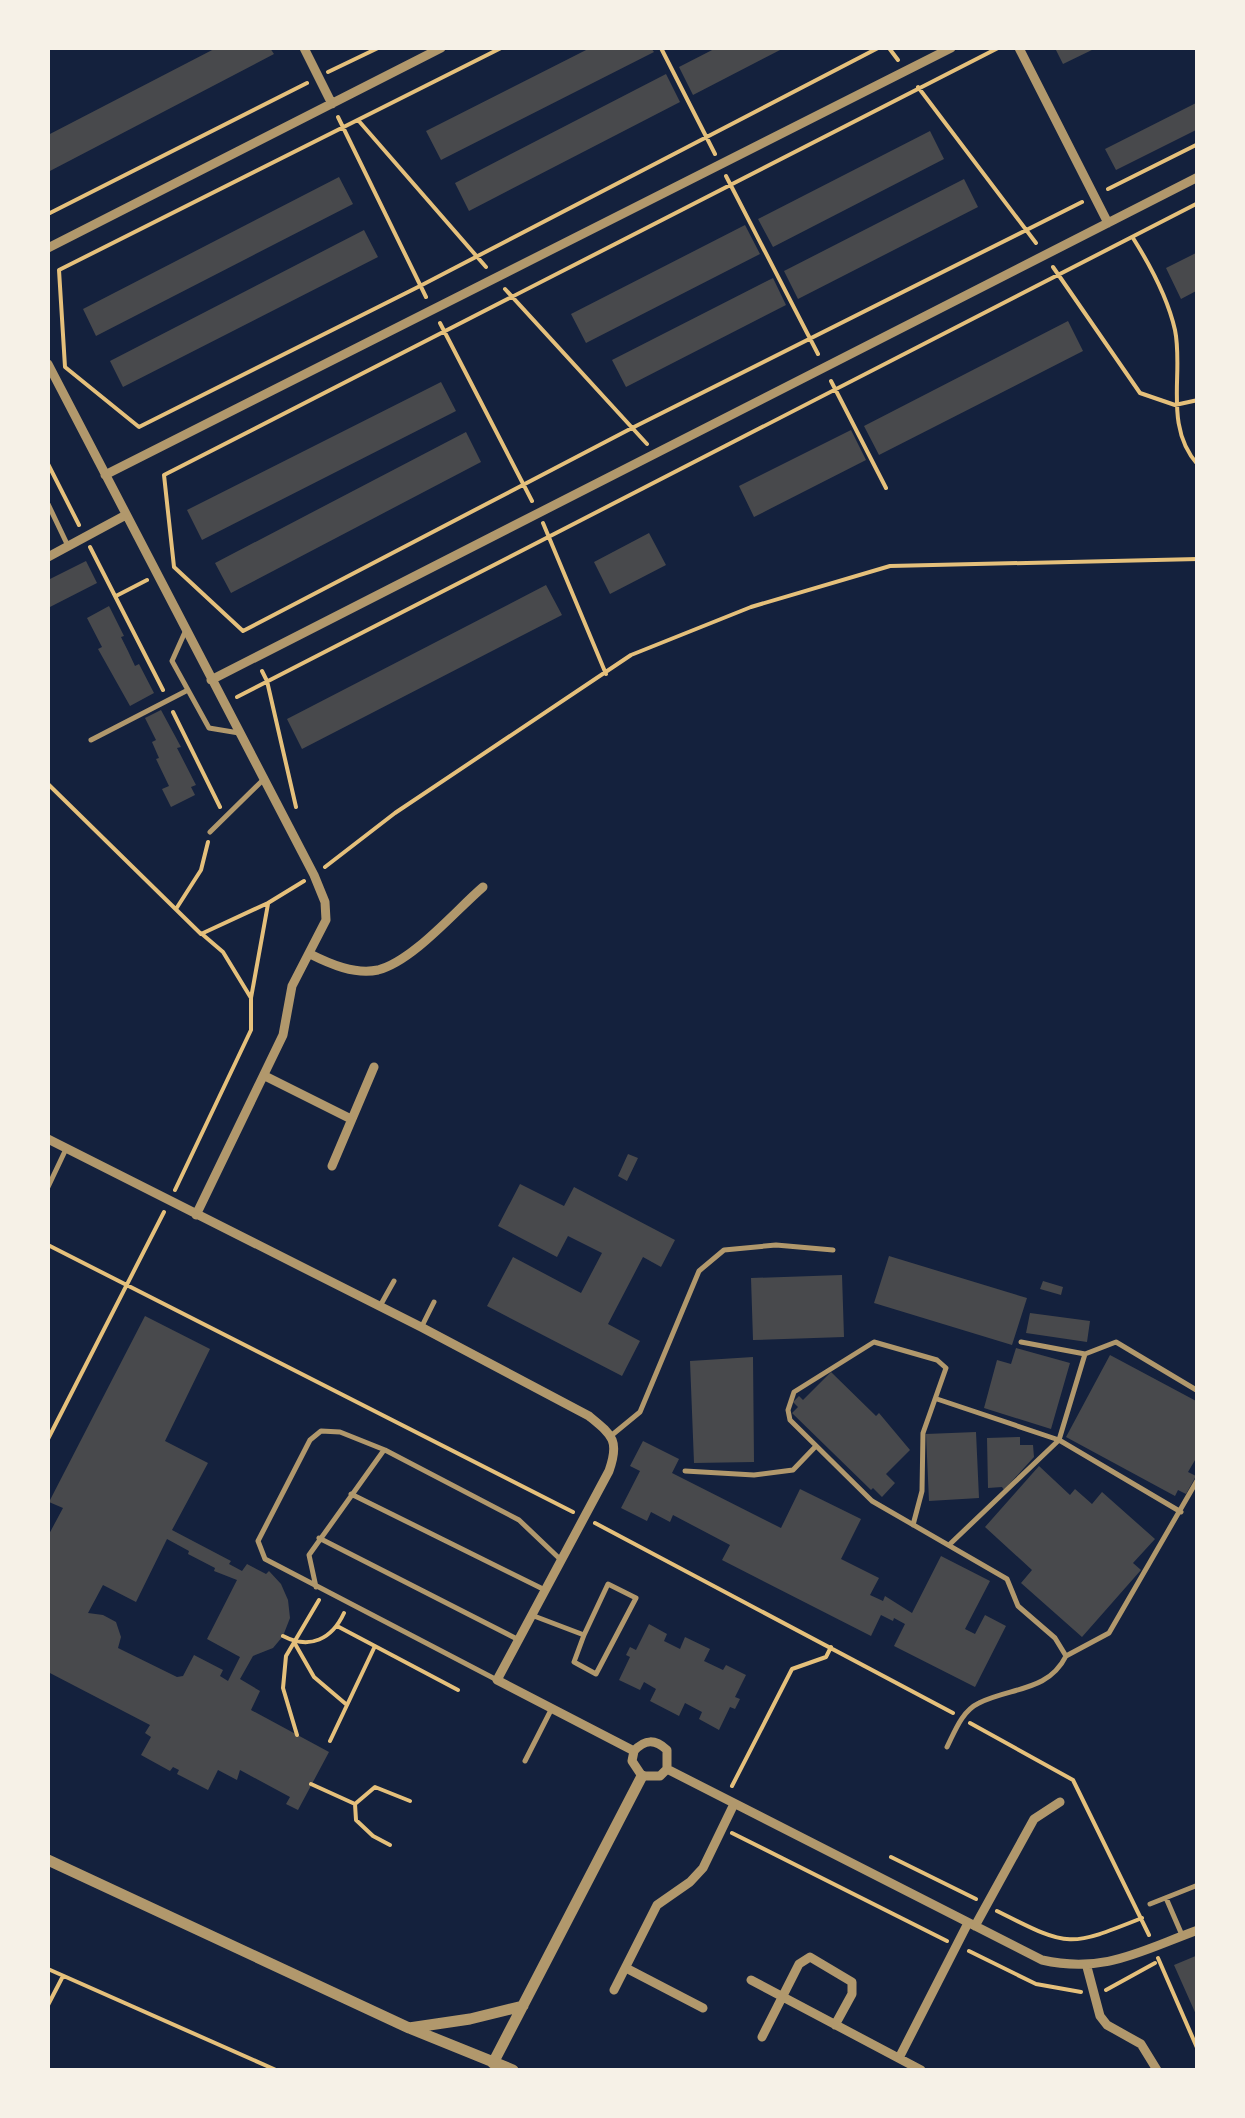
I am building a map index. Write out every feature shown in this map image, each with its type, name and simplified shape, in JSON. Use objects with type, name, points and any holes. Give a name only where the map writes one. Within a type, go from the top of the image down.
[{"type":"street","points":[[304,48],[332,104]]},
{"type":"street","points":[[48,248],[441,48]]},
{"type":"street","points":[[105,475],[952,48]]},
{"type":"street","points":[[1019,48],[1108,223]]},
{"type":"street","points":[[211,680],[1198,178]]},
{"type":"street","points":[[48,364],[324,902],[326,920],[292,986],[283,1035],[196,1216]]},
{"type":"street","points":[[48,557],[124,516]]},
{"type":"street","points":[[310,954],[338,968],[378,970],[412,952],[482,887]]},
{"type":"street","points":[[332,1166],[374,1068]]},
{"type":"street","points":[[265,1076],[351,1119]]},
{"type":"street","points":[[48,1140],[421,1327],[588,1416],[612,1435],[616,1452],[562,1562],[496,1680],[634,1752]]},
{"type":"street","points":[[660,1743],[667,1750],[667,1769],[651,1778],[642,1776],[632,1761],[634,1752],[641,1744],[660,1743]]},
{"type":"street","points":[[667,1769],[1042,1960],[1088,1967],[1198,1930]]},
{"type":"street","points":[[493,2063],[642,1776]]},
{"type":"street","points":[[614,1990],[657,1905],[704,1868],[730,1802]]},
{"type":"street","points":[[899,2058],[1034,1819],[1060,1802]]},
{"type":"street","points":[[48,1860],[409,2028],[512,2070]]},
{"type":"street","points":[[762,2037],[799,1964],[810,1957],[847,1977],[854,1988],[835,2025]]},
{"type":"street","points":[[1088,1967],[1100,2016],[1107,2026],[1141,2044],[1157,2070]]},
{"type":"street","points":[[626,1968],[704,2008]]},
{"type":"street","points":[[751,1980],[921,2070]]},
{"type":"street","points":[[409,2028],[523,2006]]},
{"type":"lane","points":[[48,504],[68,546]]},
{"type":"lane","points":[[185,632],[172,661],[209,728],[239,734]]},
{"type":"lane","points":[[91,740],[188,690]]},
{"type":"lane","points":[[210,832],[263,780]]},
{"type":"lane","points":[[48,1186],[66,1149]]},
{"type":"lane","points":[[612,1435],[640,1412],[699,1270],[724,1250],[776,1245],[833,1250]]},
{"type":"lane","points":[[380,1306],[394,1280]]},
{"type":"lane","points":[[421,1327],[434,1302]]},
{"type":"lane","points":[[914,1525],[922,1491],[923,1434],[945,1374],[942,1363],[874,1342],[794,1392],[788,1410],[790,1420],[872,1500],[914,1525],[1007,1579],[1018,1606],[1055,1638],[1066,1656]]},
{"type":"lane","points":[[1020,1342],[1084,1354],[1116,1342],[1198,1391]]},
{"type":"lane","points":[[949,1545],[1059,1440],[1084,1354]]},
{"type":"lane","points":[[937,1398],[1059,1440],[1181,1512]]},
{"type":"lane","points":[[496,1680],[265,1559],[258,1541],[310,1440],[321,1432],[340,1432],[384,1450],[520,1520],[562,1562]]},
{"type":"lane","points":[[685,1472],[754,1475],[793,1470],[816,1446]]},
{"type":"lane","points":[[320,1589],[309,1555],[384,1450]]},
{"type":"lane","points":[[946,1747],[961,1718],[978,1703],[1025,1690],[1058,1672],[1066,1656],[1109,1633],[1198,1479]]},
{"type":"lane","points":[[351,1494],[545,1590]]},
{"type":"lane","points":[[319,1538],[518,1639]]},
{"type":"lane","points":[[608,1584],[636,1598],[596,1674],[574,1662],[584,1634],[608,1584]]},
{"type":"lane","points":[[531,1615],[584,1634]]},
{"type":"lane","points":[[525,1761],[552,1708]]},
{"type":"lane","points":[[1150,1904],[1198,1885]]},
{"type":"lane","points":[[1166,1898],[1182,1936]]},
{"type":"path","points":[[48,214],[378,48]]},
{"type":"path","points":[[501,48],[59,270],[65,367],[139,427],[878,48]]},
{"type":"path","points":[[661,48],[886,488]]},
{"type":"path","points":[[888,48],[1044,254],[1140,393],[1175,405],[1198,400]]},
{"type":"path","points":[[298,816],[268,681],[242,630],[174,567],[164,476],[998,48]]},
{"type":"path","points":[[358,120],[512,298],[674,473]]},
{"type":"path","points":[[343,128],[537,512],[606,674]]},
{"type":"path","points":[[242,630],[632,428],[1198,144]]},
{"type":"path","points":[[224,703],[1198,204]]},
{"type":"path","points":[[1120,217],[1147,261],[1175,331],[1175,405],[1190,456],[1198,465]]},
{"type":"path","points":[[48,464],[224,816]]},
{"type":"path","points":[[201,934],[268,903],[314,876],[395,813],[631,655],[751,607],[890,566],[1198,559]]},
{"type":"path","points":[[48,784],[224,952],[251,998]]},
{"type":"path","points":[[176,908],[200,870],[210,832]]},
{"type":"path","points":[[48,1439],[251,1030],[251,998],[268,903]]},
{"type":"path","points":[[48,1245],[584,1517],[831,1646],[1073,1780],[1142,1918],[1198,2050]]},
{"type":"path","points":[[297,1735],[283,1688],[286,1656],[320,1589]]},
{"type":"path","points":[[283,1636],[294,1642],[319,1641],[336,1626],[348,1604]]},
{"type":"path","points":[[336,1626],[458,1690]]},
{"type":"path","points":[[294,1642],[314,1677],[347,1705]]},
{"type":"path","points":[[330,1741],[375,1646]]},
{"type":"path","points":[[730,1802],[792,1669],[826,1657],[831,1646]]},
{"type":"path","points":[[312,1784],[356,1804]]},
{"type":"path","points":[[390,1845],[356,1820],[356,1804],[375,1787],[410,1800]]},
{"type":"path","points":[[890,1857],[1052,1938],[1072,1942],[1170,1906]]},
{"type":"path","points":[[48,1969],[276,2070]]},
{"type":"path","points":[[48,2005],[63,1976]]},
{"type":"building","points":[[216,48],[270,48],[274,54],[48,172],[48,135]]},
{"type":"building","points":[[590,48],[651,48],[654,52],[441,160],[426,131]]},
{"type":"building","points":[[716,48],[784,48],[693,95],[679,67]]},
{"type":"building","points":[[1055,48],[1096,48],[1063,64]]},
{"type":"building","points":[[666,74],[680,102],[469,211],[455,183]]},
{"type":"building","points":[[1198,102],[1198,129],[1116,170],[1105,149]]},
{"type":"building","points":[[930,131],[944,159],[773,247],[758,219]]},
{"type":"building","points":[[339,177],[353,204],[96,336],[83,309]]},
{"type":"building","points":[[964,179],[978,207],[798,299],[784,271]]},
{"type":"building","points":[[745,225],[760,254],[586,343],[571,314]]},
{"type":"building","points":[[364,230],[378,257],[123,387],[110,361]]},
{"type":"building","points":[[1198,252],[1198,290],[1181,299],[1166,268]]},
{"type":"building","points":[[773,278],[786,305],[626,387],[612,360]]},
{"type":"building","points":[[1068,321],[1083,351],[879,455],[864,426]]},
{"type":"building","points":[[441,382],[456,411],[202,540],[187,510]]},
{"type":"building","points":[[851,430],[866,460],[754,517],[739,486]]},
{"type":"building","points":[[466,432],[481,462],[231,593],[215,563]]},
{"type":"building","points":[[649,533],[666,565],[610,594],[594,562]]},
{"type":"building","points":[[86,561],[97,583],[48,608],[48,580]]},
{"type":"building","points":[[546,585],[562,615],[302,749],[287,719]]},
{"type":"building","points":[[109,606],[135,666],[139,664],[154,693],[130,706],[98,649],[102,647],[87,618]]},
{"type":"building","points":[[161,710],[196,785],[191,787],[195,795],[171,807],[162,789],[169,786],[156,759],[159,758],[152,742],[156,740],[145,718]]},
{"type":"building","points":[[628,1154],[638,1158],[627,1181],[618,1176]]},
{"type":"building","points":[[520,1184],[564,1206],[574,1187],[675,1240],[661,1267],[643,1257],[608,1324],[640,1341],[622,1376],[487,1306],[513,1257],[581,1293],[602,1253],[568,1236],[557,1257],[498,1226]]},
{"type":"building","points":[[889,1256],[1027,1298],[1012,1345],[874,1303]]},
{"type":"building","points":[[842,1275],[844,1337],[753,1340],[751,1278]]},
{"type":"building","points":[[1043,1281],[1063,1287],[1061,1295],[1040,1289]]},
{"type":"building","points":[[1030,1313],[1090,1321],[1087,1342],[1026,1333]]},
{"type":"building","points":[[145,1316],[210,1349],[165,1441],[208,1463],[172,1530],[231,1561],[229,1564],[242,1571],[247,1564],[266,1574],[269,1571],[281,1584],[290,1618],[283,1636],[273,1648],[253,1656],[240,1679],[260,1691],[251,1710],[329,1752],[298,1810],[286,1804],[290,1797],[240,1770],[237,1780],[218,1770],[208,1790],[177,1774],[179,1770],[173,1767],[170,1771],[141,1755],[151,1737],[145,1733],[150,1725],[48,1672],[48,1536],[63,1508],[49,1502]],"holes":[[[167,1539],[214,1571],[237,1580],[207,1639],[240,1657],[228,1681],[220,1676],[223,1670],[194,1655],[183,1676],[177,1677],[118,1648],[121,1637],[116,1622],[88,1613],[103,1585],[136,1602]]]},
{"type":"building","points":[[1016,1348],[1070,1363],[1051,1429],[984,1408],[997,1360],[1011,1364]]},
{"type":"building","points":[[1110,1355],[1198,1402],[1198,1455],[1188,1472],[1196,1476],[1186,1494],[1178,1490],[1175,1496],[1066,1437]]},
{"type":"building","points":[[753,1357],[754,1462],[694,1463],[690,1361]]},
{"type":"building","points":[[831,1372],[876,1416],[879,1413],[910,1450],[886,1474],[895,1483],[882,1497],[792,1413],[798,1407],[793,1402],[799,1396],[803,1400]]},
{"type":"building","points":[[976,1432],[979,1498],[929,1501],[926,1434]]},
{"type":"building","points":[[1020,1437],[1020,1445],[1033,1445],[1034,1457],[1004,1490],[988,1488],[987,1438]]},
{"type":"building","points":[[643,1441],[679,1459],[672,1473],[781,1528],[800,1489],[861,1519],[841,1559],[879,1578],[870,1595],[883,1601],[885,1596],[912,1613],[941,1556],[990,1581],[965,1629],[975,1634],[985,1615],[1006,1626],[975,1687],[894,1646],[905,1624],[894,1618],[893,1621],[881,1615],[871,1636],[722,1560],[730,1545],[673,1515],[670,1522],[651,1512],[647,1521],[621,1508],[640,1471],[630,1466]]},
{"type":"building","points":[[1039,1466],[1070,1495],[1075,1489],[1092,1504],[1102,1492],[1155,1539],[1133,1563],[1141,1570],[1082,1637],[1021,1583],[1032,1570],[985,1527]]},
{"type":"building","points":[[649,1624],[667,1634],[664,1641],[680,1649],[685,1637],[710,1649],[704,1661],[723,1670],[726,1665],[746,1675],[735,1697],[740,1699],[735,1709],[730,1707],[719,1730],[699,1719],[702,1712],[685,1703],[679,1716],[650,1701],[656,1689],[644,1682],[640,1690],[619,1680],[630,1657],[626,1655],[630,1647],[636,1650]]},
{"type":"building","points":[[1198,1955],[1198,2019],[1174,1965]]}]
